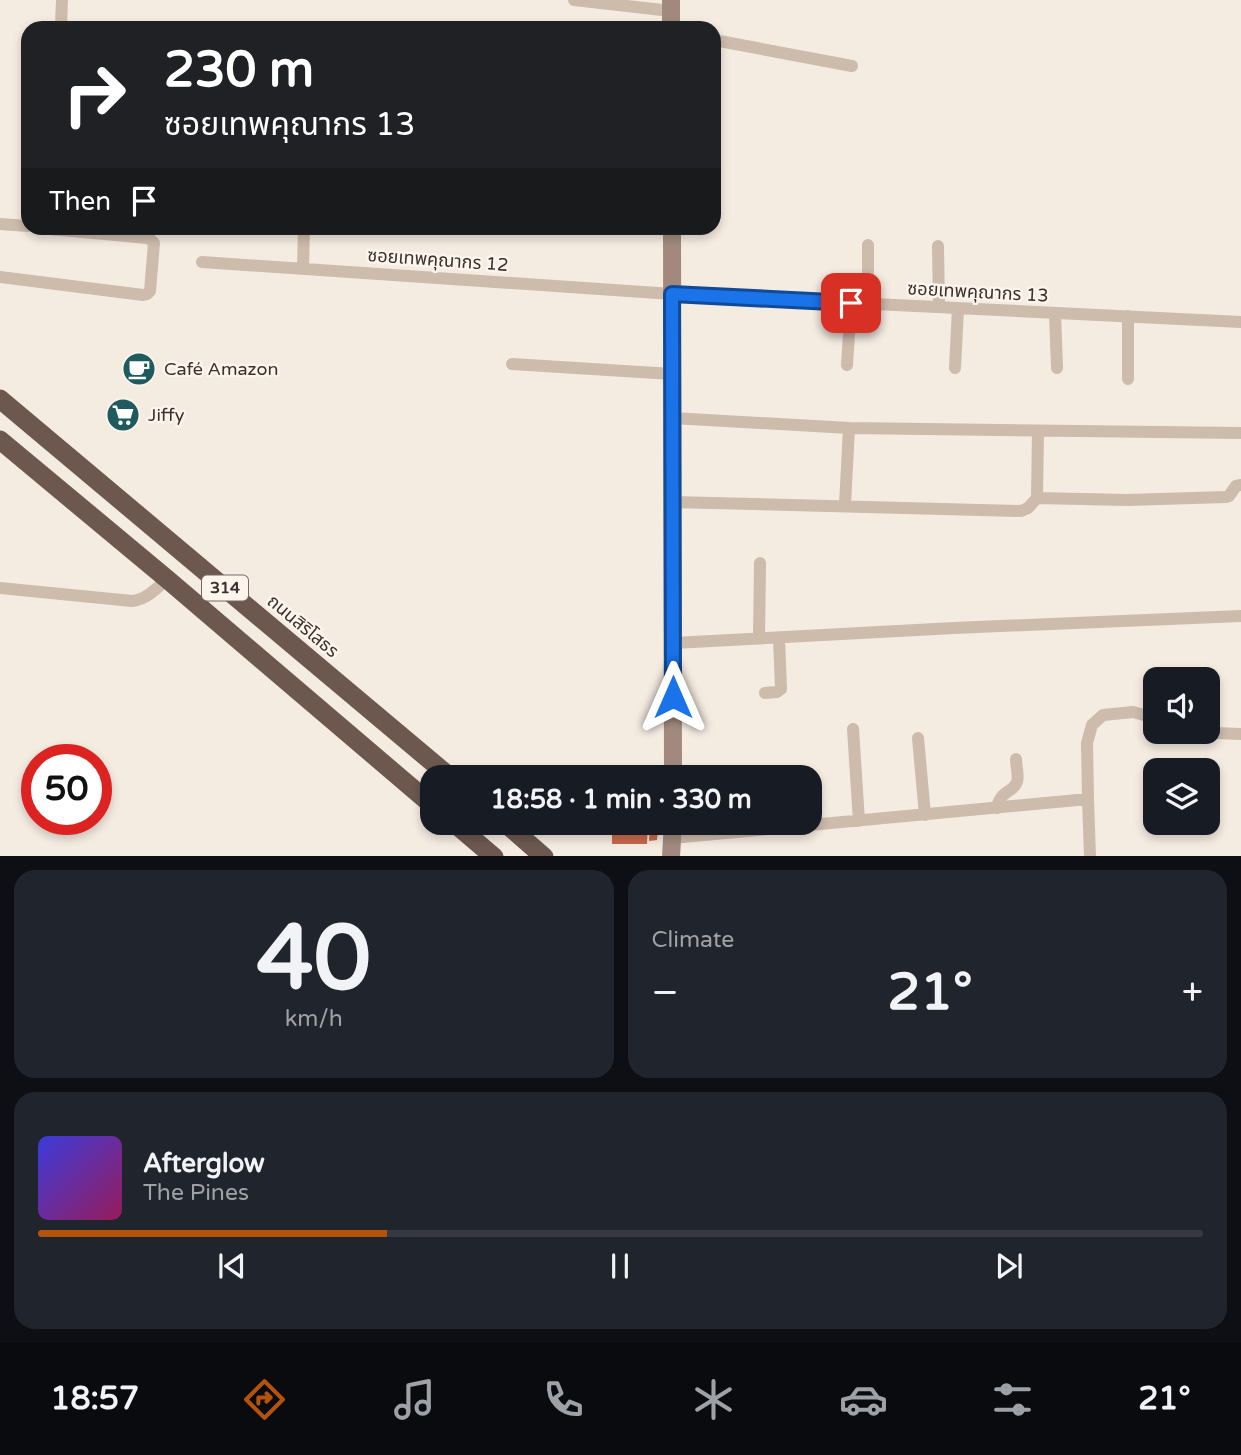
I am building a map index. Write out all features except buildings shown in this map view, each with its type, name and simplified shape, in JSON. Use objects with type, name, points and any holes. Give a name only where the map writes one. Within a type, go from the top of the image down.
[{"type":"highway","name":"ถนนสิริโสธร","points":[[0,399],[436,765]]},
{"type":"highway","name":"314","points":[[0,440],[420,795]]},
{"type":"highway","points":[[469,835],[494,856]]},
{"type":"highway","points":[[519,835],[544,856]]},
{"type":"main road","points":[[672,235],[673,765]]},
{"type":"street","points":[[61,21],[62,0]]},
{"type":"street","points":[[574,0],[671,13]]},
{"type":"street","points":[[721,41],[852,66]]},
{"type":"street","points":[[0,224],[21,226]]},
{"type":"street","points":[[0,277],[147,294],[150,291],[154,243],[147,237],[128,235]]},
{"type":"street","points":[[303,269],[304,235]]},
{"type":"street","points":[[868,245],[868,304]]},
{"type":"street","points":[[937,246],[939,307]]},
{"type":"street","name":"ซอยเทพคุณากร 12","points":[[202,262],[672,294]]},
{"type":"street","name":"ซอยเทพคุณากร 13","points":[[672,294],[1241,322]]},
{"type":"street","points":[[847,365],[851,303]]},
{"type":"street","points":[[955,368],[958,308]]},
{"type":"street","points":[[1055,313],[1056,368]]},
{"type":"street","points":[[1128,379],[1129,316]]},
{"type":"street","points":[[512,364],[672,374]]},
{"type":"street","points":[[672,418],[849,428],[1241,433]]},
{"type":"street","points":[[845,505],[849,428]]},
{"type":"street","points":[[672,502],[1021,511],[1037,498],[1038,432]]},
{"type":"street","points":[[1037,498],[1127,500],[1226,497],[1234,487],[1241,485]]},
{"type":"street","points":[[759,638],[760,563]]},
{"type":"street","points":[[0,588],[132,601],[141,600],[167,579]]},
{"type":"street","points":[[673,643],[1241,616]]},
{"type":"street","points":[[765,693],[778,692],[780,688],[779,638]]},
{"type":"street","points":[[1090,856],[1087,743],[1092,724],[1103,715],[1133,712],[1143,715]]},
{"type":"street","points":[[853,729],[859,821]]},
{"type":"street","points":[[1220,733],[1241,734]]},
{"type":"street","points":[[918,738],[925,815]]},
{"type":"street","points":[[997,808],[998,800],[1015,786],[1016,759]]},
{"type":"street","points":[[672,839],[1088,799]]},
{"type":"place","name":"Café Amazon","points":[[139,369]]},
{"type":"place","name":"Jiffy","points":[[123,415]]},
{"type":"route","points":[[673,697],[672,294],[851,303]]}]
